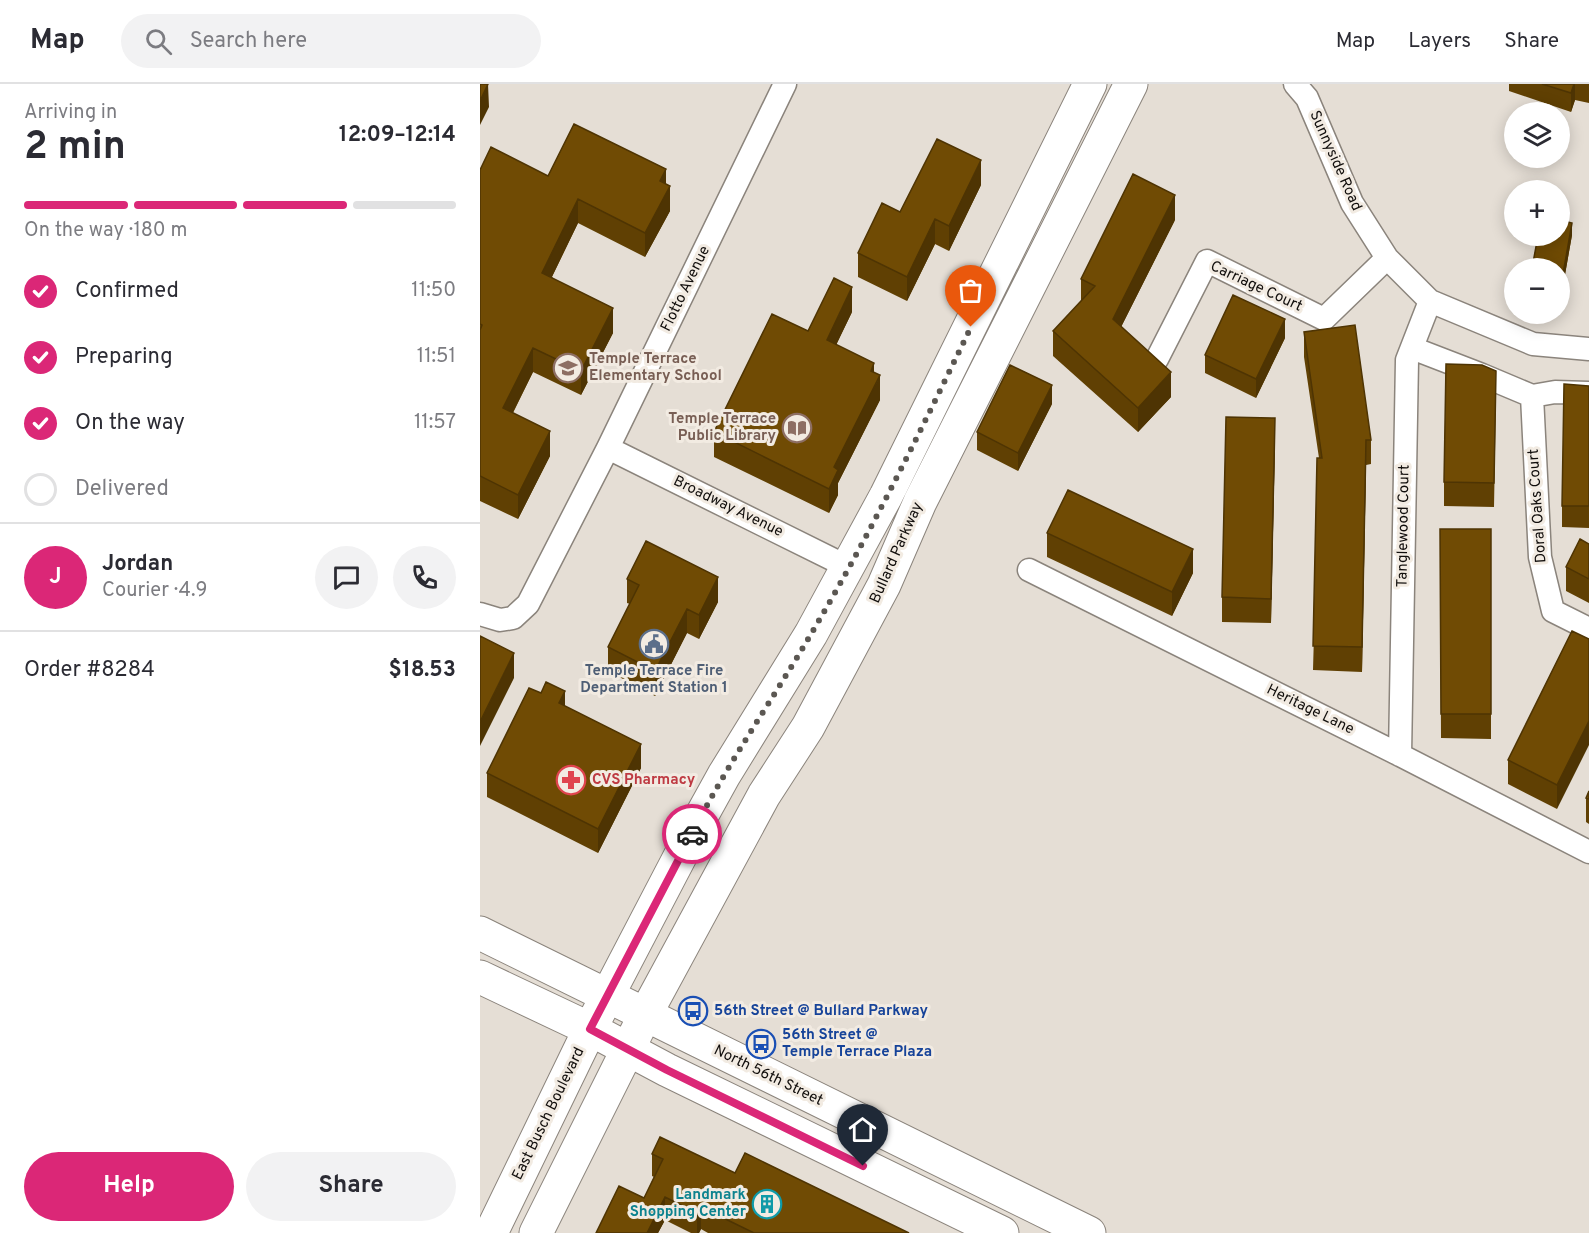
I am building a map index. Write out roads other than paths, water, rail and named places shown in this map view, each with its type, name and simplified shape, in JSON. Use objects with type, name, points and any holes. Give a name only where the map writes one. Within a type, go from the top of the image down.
[{"type":"main road","points":[[608,996],[724,775],[811,634],[848,567],[918,432],[1090,84]]},
{"type":"main road","name":"Bullard Parkway","points":[[646,1013],[764,795],[808,727],[885,585],[920,502],[1131,84]]},
{"type":"main road","name":"North 56th Street","points":[[480,933],[1089,1233]]},
{"type":"main road","points":[[480,976],[1002,1233]]},
{"type":"main road","name":"East Busch Boulevard","points":[[491,1233],[608,996]]},
{"type":"main road","points":[[536,1233],[646,1013]]},
{"type":"main road","points":[[954,1210],[972,1204],[993,1209],[1049,1233]]},
{"type":"street","name":"Flotto Avenue","points":[[480,614],[500,620],[513,618],[528,604],[608,448],[784,84]]},
{"type":"street","name":"Sunnyside Road","points":[[1295,84],[1307,98],[1352,203],[1387,258],[1430,302],[1533,344],[1589,349]]},
{"type":"street","name":"Carriage Court","points":[[1157,359],[1207,261],[1324,319],[1387,258]]},
{"type":"street","name":"Tanglewood Court","points":[[1400,755],[1407,360],[1430,302]]},
{"type":"street","points":[[1412,348],[1532,396],[1555,392],[1589,393]]},
{"type":"street","name":"Doral Oaks Court","points":[[1532,396],[1539,557],[1553,611],[1589,629]]},
{"type":"street","name":"Broadway Avenue","points":[[608,448],[848,567]]},
{"type":"street","name":"Heritage Lane","points":[[1029,570],[1589,852]]},
{"type":"place","name":"Temple Terrace Elementary School","points":[[568,368]]},
{"type":"place","name":"Temple Terrace Public Library","points":[[797,428]]},
{"type":"place","name":"Temple Terrace Fire Department Station 1","points":[[654,644]]},
{"type":"place","name":"CVS Pharmacy","points":[[571,780]]},
{"type":"place","name":"56th Street @ Bullard Parkway","points":[[693,1011]]},
{"type":"place","name":"56th Street @ Temple Terrace Plaza","points":[[761,1044]]},
{"type":"place","name":"Landmark Shopping Center","points":[[767,1204]]}]
